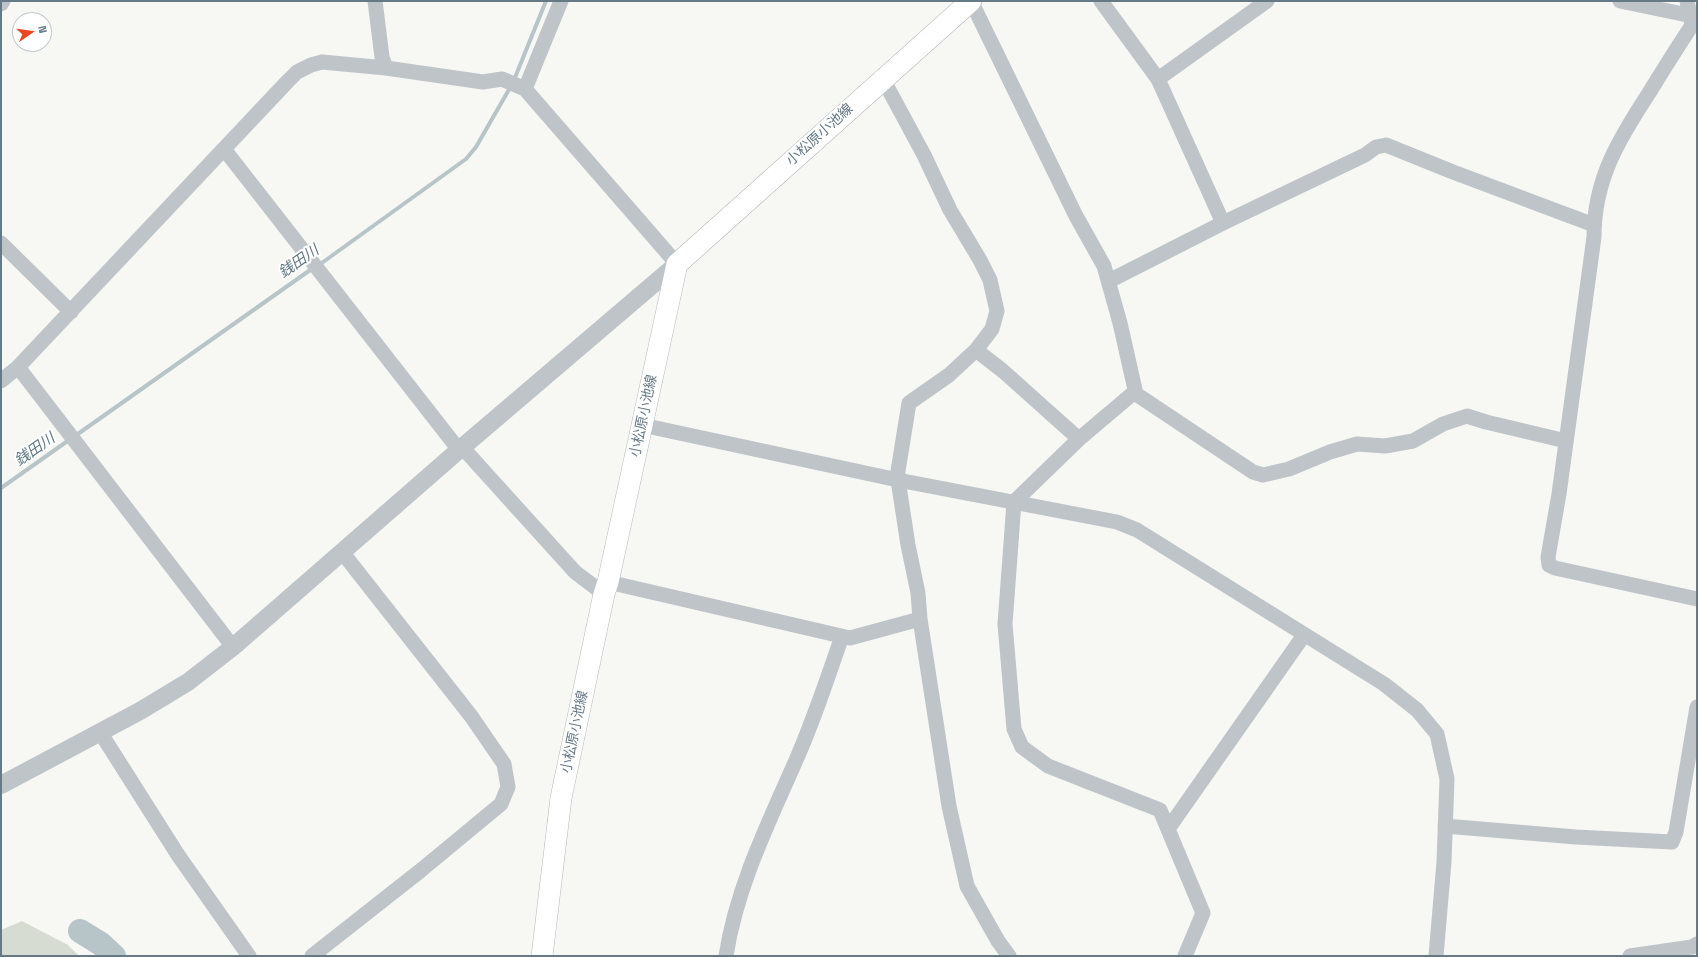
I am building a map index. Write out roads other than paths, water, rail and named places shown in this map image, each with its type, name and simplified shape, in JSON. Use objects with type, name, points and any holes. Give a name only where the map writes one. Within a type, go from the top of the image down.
[{"type":"main road","name":"小松原小池線","points":[[542,956],[561,798],[677,264],[883,78],[971,1]]},
{"type":"street","points":[[375,1],[382,57],[386,68]]},
{"type":"street","points":[[526,89],[561,1]]},
{"type":"street","points":[[971,1],[1076,216],[1104,266],[1109,280],[1136,394],[1253,472],[1263,475],[1289,469],[1330,452],[1357,444],[1384,446],[1413,440],[1443,424],[1467,416],[1566,441]]},
{"type":"street","points":[[1101,1],[1158,79],[1223,222]]},
{"type":"street","points":[[1158,79],[1267,1]]},
{"type":"street","points":[[1620,1],[1694,16]]},
{"type":"street","points":[[1687,1],[1694,16],[1692,25],[1620,137],[1607,166],[1596,205],[1594,237],[1566,441],[1548,557],[1550,565],[1555,568],[1697,599]]},
{"type":"street","points":[[1,381],[18,367],[71,312],[297,72],[311,65],[322,62],[386,68],[483,82],[502,79],[526,89],[529,95],[677,264],[461,448],[233,647],[188,682],[140,711],[1,785]]},
{"type":"street","points":[[883,78],[924,155],[950,210],[980,260],[990,280],[997,311],[992,329],[976,350],[949,375],[909,403],[898,471],[898,480],[908,546],[918,592],[920,619],[949,806],[967,886],[998,941],[1009,956]]},
{"type":"street","points":[[1109,280],[1223,222],[1359,158],[1376,147],[1386,145],[1594,225]]},
{"type":"street","points":[[224,149],[306,255],[461,448],[575,572],[606,588],[850,638],[920,619]]},
{"type":"street","points":[[1,243],[71,312]]},
{"type":"street","points":[[976,350],[1003,371],[1079,439]]},
{"type":"street","points":[[18,367],[233,647]]},
{"type":"street","points":[[1136,394],[1131,395],[1079,439],[1014,502],[1005,624],[1014,729],[1022,747],[1048,766],[1160,810],[1203,913],[1185,956]]},
{"type":"street","points":[[642,425],[898,480],[1117,522],[1137,530],[1384,684],[1417,710],[1437,734],[1447,779],[1444,862],[1436,956]]},
{"type":"street","points":[[312,956],[420,871],[501,804],[508,787],[504,764],[471,716],[342,552]]},
{"type":"street","points":[[1168,829],[1304,635]]},
{"type":"street","points":[[726,956],[728,937],[744,884],[780,794],[793,767],[842,636]]},
{"type":"street","points":[[1445,826],[1576,837],[1672,842],[1678,825],[1697,707]]},
{"type":"street","points":[[100,732],[178,855],[249,956]]},
{"type":"street","points":[[1630,956],[1692,947],[1697,944]]},
{"type":"waterway","name":"銭田川","points":[[514,80],[546,1]]},
{"type":"waterway","name":"銭田川","points":[[319,265],[466,159],[476,147],[511,86]]},
{"type":"waterway","name":"銭田川","points":[[75,436],[313,268]]},
{"type":"waterway","name":"銭田川","points":[[1,488],[69,440]]},
{"type":"waterway","points":[[80,931],[101,944],[114,956]]}]
